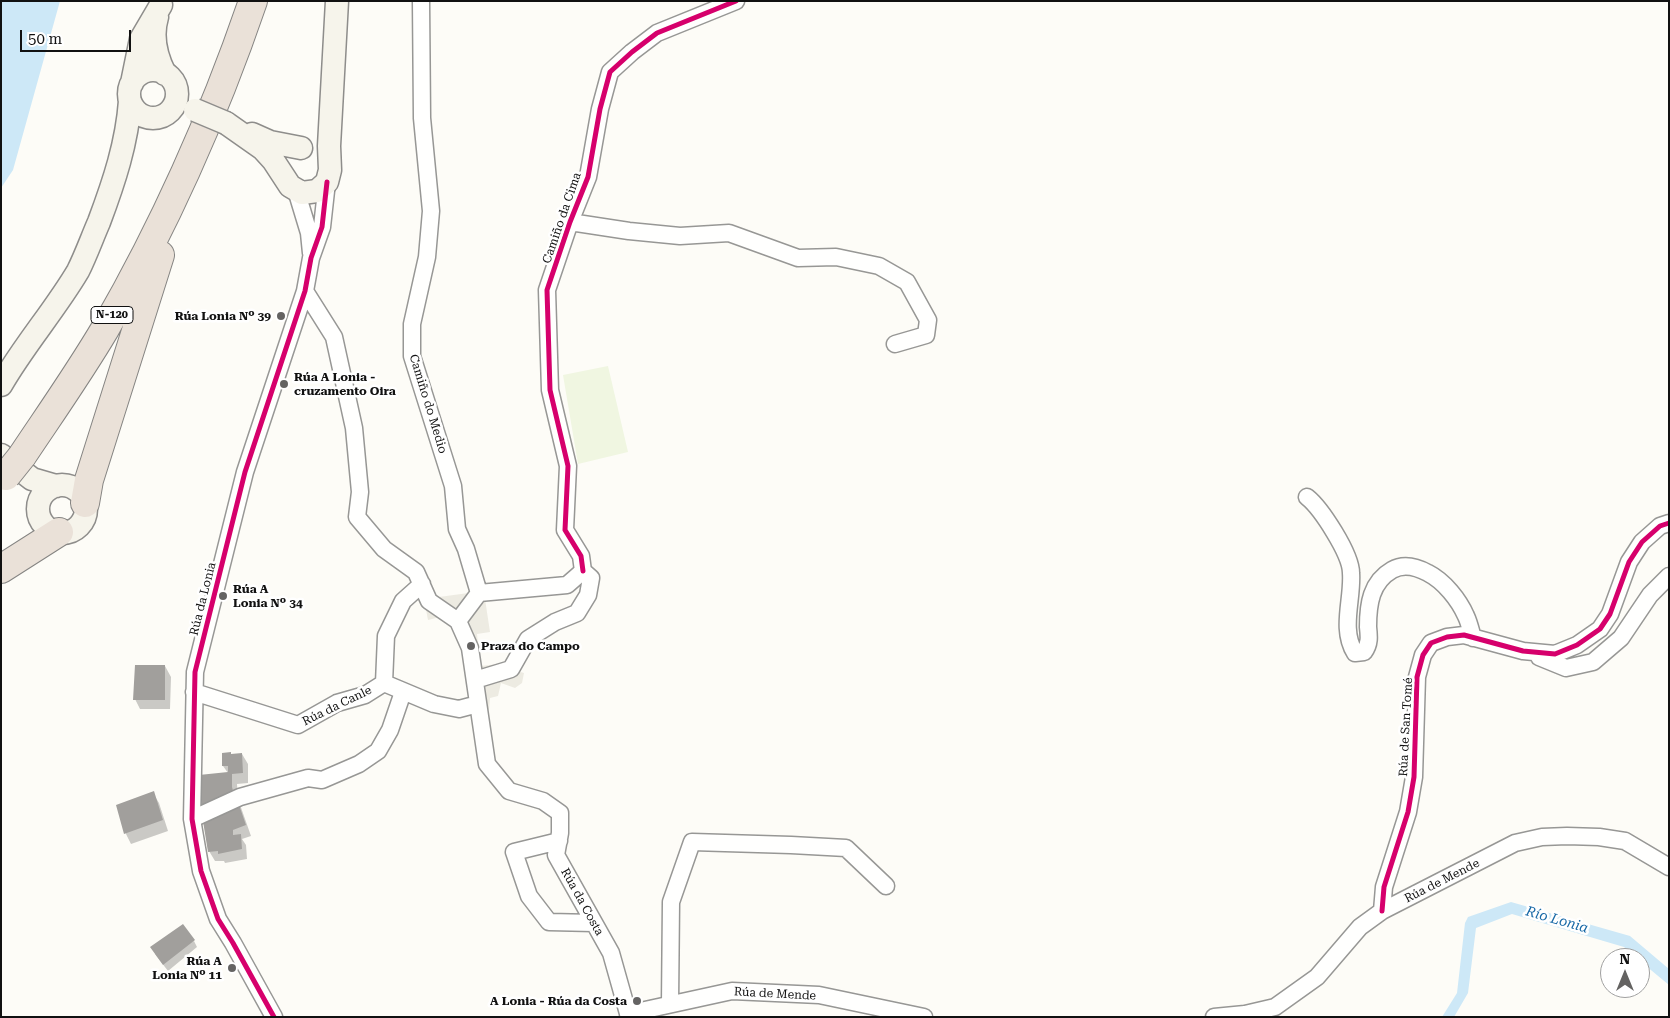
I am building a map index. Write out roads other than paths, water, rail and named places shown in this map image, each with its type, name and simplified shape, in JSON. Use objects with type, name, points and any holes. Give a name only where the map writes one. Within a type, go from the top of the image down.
[{"type":"highway","name":"N-120","points":[[9,465],[68,388],[104,330],[146,254],[189,166],[232,62],[253,1]]},
{"type":"highway","points":[[85,502],[92,471],[189,166]]},
{"type":"highway","points":[[1,568],[59,532]]},
{"type":"street","points":[[226,123],[263,149],[290,183],[310,193],[317,191],[328,173],[337,1]]},
{"type":"street","name":"Camiño do Medio","points":[[421,1],[422,118],[431,211],[427,257],[412,324],[412,356],[454,486],[457,529],[466,549],[479,594]]},
{"type":"street","name":"Camiño da Cima","points":[[475,680],[511,669],[528,639],[555,622],[577,613],[588,595],[591,578],[583,571],[581,556],[565,530],[568,466],[550,390],[548,290],[570,222],[588,177],[600,109],[610,72],[657,33],[736,1]]},
{"type":"street","points":[[161,3],[154,28],[154,42],[160,66],[183,99],[195,110],[270,142],[322,153],[328,173]]},
{"type":"street","points":[[1,385],[79,269],[94,235],[117,171],[126,138],[131,92],[141,39],[161,3]]},
{"type":"street","points":[[117,171],[141,127],[159,115],[175,102],[170,81],[158,71],[143,73],[131,92],[137,112],[159,115],[195,110]]},
{"type":"street","points":[[290,183],[285,162],[294,151],[305,148],[323,129],[331,107]]},
{"type":"street","name":"Rúa da Lonia","points":[[274,1017],[218,919],[201,871],[192,820],[195,672],[245,472],[305,291],[311,258],[322,227],[328,173]]},
{"type":"street","name":"Rúa da Lonia","points":[[290,183],[309,232],[311,258]]},
{"type":"street","points":[[570,222],[628,231],[680,236],[729,233],[798,258],[836,257],[880,266],[907,282],[928,320],[926,335],[895,344]]},
{"type":"street","points":[[305,291],[334,337],[354,428],[360,492],[358,517],[384,549],[416,572],[429,601],[458,620],[479,594],[567,585],[583,571]]},
{"type":"street","points":[[1,369],[26,348]]},
{"type":"street","points":[[9,465],[56,486],[70,487],[82,496],[86,510],[80,524],[66,532],[59,532],[46,526],[41,520],[37,494],[9,465]]},
{"type":"street","points":[[38,506],[44,493],[56,486]]},
{"type":"street","points":[[1307,497],[1313,502],[1341,542],[1352,570],[1347,620],[1350,641],[1355,652],[1364,652],[1369,641],[1369,604],[1372,592],[1384,575],[1396,568],[1406,566],[1417,567],[1431,574],[1448,589],[1466,615],[1473,638]]},
{"type":"street","name":"Rúa de San Tomé","points":[[1382,911],[1384,887],[1408,812],[1414,777],[1417,677],[1423,655],[1431,643],[1447,637],[1464,635],[1523,651],[1555,654],[1577,645],[1600,629],[1610,614],[1629,562],[1642,542],[1660,526],[1669,523]]},
{"type":"street","points":[[1523,651],[1566,668],[1593,662],[1621,638],[1650,595],[1669,576]]},
{"type":"street","points":[[384,683],[386,636],[403,601],[422,584]]},
{"type":"street","name":"Rúa da Costa","points":[[458,620],[470,648],[487,764],[509,791],[543,801],[560,812],[556,855],[611,953],[628,1017]]},
{"type":"street","name":"Rúa da Canle","points":[[194,692],[298,725],[337,704],[365,694],[384,683],[434,704],[459,710],[478,704]]},
{"type":"street","points":[[192,820],[240,797],[308,778],[322,780],[359,764],[378,751],[390,730],[403,692]]},
{"type":"street","name":"Rúa de Mende","points":[[1214,1017],[1245,1014],[1275,1007],[1317,977],[1360,927],[1382,911],[1515,843],[1542,837],[1567,836],[1599,837],[1625,841],[1669,867]]},
{"type":"street","points":[[558,841],[514,852],[529,896],[550,922],[594,923]]},
{"type":"street","points":[[670,1004],[671,902],[692,842],[846,848],[886,886]]},
{"type":"street","name":"Rúa de Mende","points":[[628,1017],[670,1004],[732,991],[819,995],[924,1017]]},
{"type":"water","points":[[1,1],[60,1],[13,170],[1,188]]},
{"type":"water","name":"Río Lonia","points":[[1511,902],[1630,936],[1644,948],[1625,948],[1512,914],[1476,928],[1468,993],[1454,1017],[1442,1017],[1457,993],[1465,923],[1468,917]]},
{"type":"water","points":[[1650,953],[1669,969],[1669,985],[1650,969]]},
{"type":"place","name":"Rúa Lonia Nº 39","points":[[281,316]]},
{"type":"place","name":"Rúa A Lonia - cruzamento Oira","points":[[284,384]]},
{"type":"place","name":"Rúa A Lonia Nº 34","points":[[223,596]]},
{"type":"place","name":"Praza do Campo","points":[[471,646]]},
{"type":"place","name":"Rúa A Lonia Nº 11","points":[[232,968]]},
{"type":"place","name":"A Lonia - Rúa da Costa","points":[[637,1001]]}]
